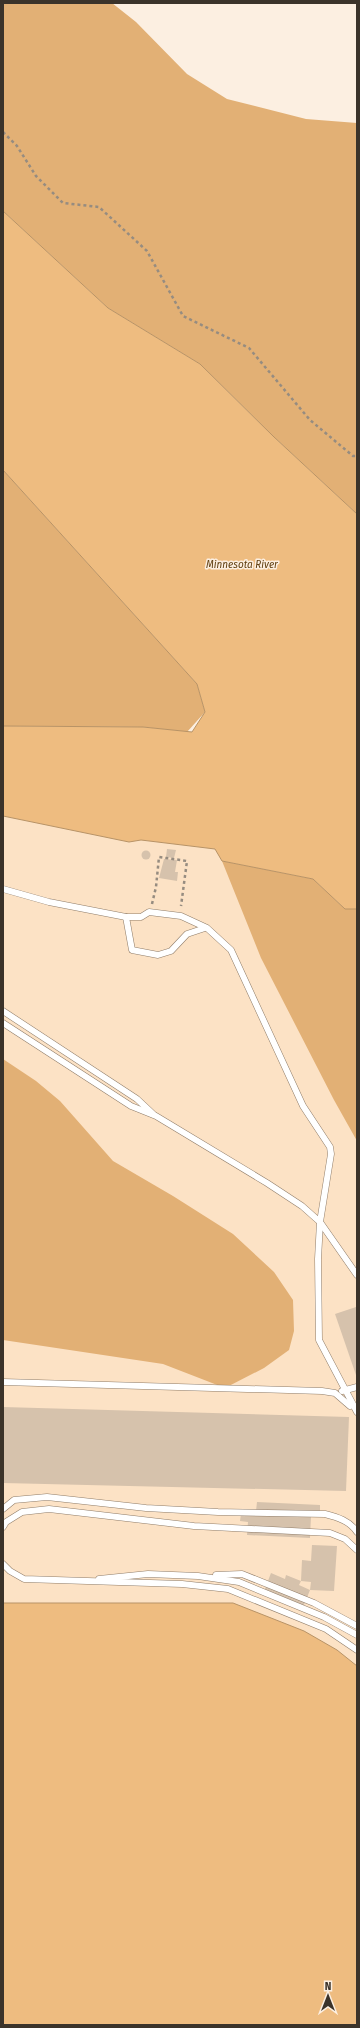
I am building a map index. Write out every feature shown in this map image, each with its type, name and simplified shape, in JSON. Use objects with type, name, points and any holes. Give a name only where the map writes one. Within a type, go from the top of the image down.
[{"type":"lane","points":[[3,889],[49,902],[126,917],[140,917],[149,912],[181,916],[205,928],[231,950],[300,1100],[330,1147],[331,1154],[320,1222],[318,1267],[319,1340],[344,1391],[357,1413]]},
{"type":"lane","points":[[126,917],[132,950],[158,955],[171,951],[187,934],[205,928]]},
{"type":"lane","points":[[3,1011],[137,1099],[156,1116]]},
{"type":"lane","points":[[3,1023],[130,1106],[156,1116],[268,1183],[302,1206],[320,1222],[357,1275]]},
{"type":"lane","points":[[3,1382],[322,1391],[335,1393],[357,1387]]},
{"type":"lane","points":[[335,1393],[357,1413]]},
{"type":"lane","points":[[3,1509],[14,1500],[46,1497],[160,1509],[325,1514],[335,1516],[352,1525],[357,1532]]},
{"type":"lane","points":[[3,1527],[6,1522],[22,1512],[49,1509],[93,1516],[194,1526],[330,1533],[345,1539],[357,1550]]},
{"type":"lane","points":[[3,1564],[10,1571],[24,1579],[182,1584],[228,1589],[326,1629],[357,1650]]},
{"type":"lane","points":[[71,1581],[148,1574],[197,1576],[242,1574],[314,1603],[357,1626]]},
{"type":"lane","points":[[197,1576],[239,1582],[324,1617],[357,1635]]},
{"type":"path","points":[[3,132],[17,146],[36,176],[63,203],[99,207],[147,250],[184,316],[249,348],[310,420],[353,456],[357,456]]},
{"type":"path","points":[[149,912],[156,888],[159,857],[187,861],[181,916]]},
{"type":"shaded area","points":[[3,3],[112,3],[136,22],[187,74],[227,99],[306,119],[357,123],[357,514],[274,437],[200,364],[108,308],[3,211]]},
{"type":"shaded area","points":[[3,470],[197,684],[205,712],[187,732],[143,727],[3,726]]},
{"type":"shaded area","points":[[3,816],[129,842],[141,840],[215,849],[345,909],[357,909],[357,1666],[337,1650],[233,1603],[3,1603]]},
{"type":"shaded area","points":[[222,861],[313,879],[345,909],[357,909],[357,1141],[334,1100],[261,958]]},
{"type":"shaded area","points":[[3,1059],[36,1081],[60,1101],[113,1161],[173,1196],[233,1234],[274,1272],[293,1300],[294,1331],[289,1350],[264,1368],[225,1388],[163,1364],[3,1340]]},
{"type":"water","name":"Minnesota River","points":[[3,211],[108,308],[200,364],[274,437],[357,514],[357,909],[345,909],[313,879],[222,861],[215,849],[141,840],[129,842],[3,816],[3,726],[143,727],[192,732],[205,712],[197,684],[3,470]]},
{"type":"water","points":[[3,1603],[233,1603],[304,1631],[337,1650],[357,1666],[357,2025],[3,2025]]},
{"type":"building","points":[[167,849],[176,850],[174,858],[166,857]]},
{"type":"building","points":[[146,850],[151,855],[146,860],[141,855]]},
{"type":"building","points":[[164,859],[177,860],[175,872],[178,872],[177,881],[159,878]]},
{"type":"building","points":[[356,1307],[357,1310],[357,1378],[335,1314]]},
{"type":"building","points":[[3,1407],[349,1417],[346,1491],[3,1483]]},
{"type":"building","points":[[257,1502],[320,1505],[320,1516],[311,1516],[310,1538],[247,1535],[248,1522],[240,1521],[241,1514],[256,1511]]},
{"type":"building","points":[[312,1545],[337,1546],[334,1591],[310,1590],[311,1582],[301,1581],[302,1560],[311,1561]]},
{"type":"building","points":[[271,1573],[285,1579],[286,1575],[301,1581],[299,1585],[310,1590],[302,1610],[263,1594]]}]
